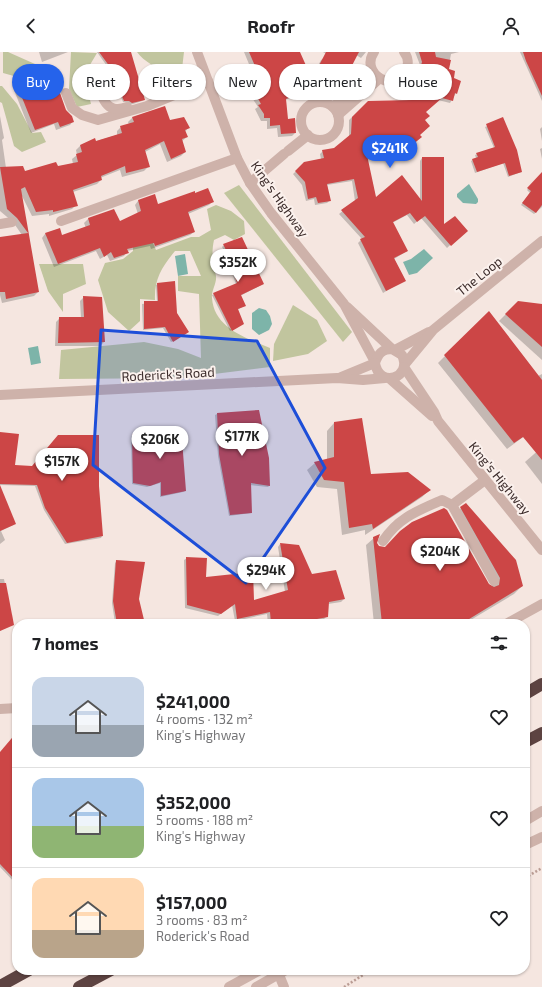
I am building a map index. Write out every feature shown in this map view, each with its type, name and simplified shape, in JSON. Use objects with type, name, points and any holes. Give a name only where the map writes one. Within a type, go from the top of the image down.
[{"type":"highway","points":[[530,691],[542,684]]},
{"type":"highway","points":[[530,739],[542,733]]},
{"type":"highway","points":[[0,986],[20,975]]},
{"type":"highway","points":[[80,987],[102,975]]},
{"type":"highway","points":[[90,987],[109,975]]},
{"type":"street","name":"King's Highway","points":[[197,52],[237,158],[250,183],[276,219],[344,304],[393,349]]},
{"type":"street","points":[[372,64],[371,60],[374,52]]},
{"type":"street","points":[[376,75],[390,82],[401,78],[408,67],[408,61],[404,52]]},
{"type":"street","points":[[66,93],[72,108],[82,115],[98,120],[147,106],[207,79]]},
{"type":"street","points":[[105,100],[110,107],[117,110],[207,79]]},
{"type":"street","points":[[335,111],[348,100]]},
{"type":"street","points":[[317,103],[328,104],[335,111],[339,120],[336,131],[328,138],[318,140],[308,135],[302,125],[303,113],[306,108],[317,103]]},
{"type":"street","points":[[250,183],[308,135]]},
{"type":"street","points":[[61,221],[237,158]]},
{"type":"street","points":[[0,224],[12,222]]},
{"type":"street","name":"The Loop","points":[[393,349],[432,330],[542,241]]},
{"type":"street","name":"King's Highway","points":[[344,304],[375,362]]},
{"type":"street","name":"The Loop","points":[[404,366],[432,330]]},
{"type":"street","points":[[388,349],[393,349],[402,355],[404,366],[400,374],[387,378],[376,369],[375,362],[379,353],[388,349]]},
{"type":"street","name":"Roderick's Road","points":[[337,378],[357,372],[375,362]]},
{"type":"street","name":"King's Highway","points":[[404,366],[434,412],[438,421]]},
{"type":"street","name":"Roderick's Road","points":[[0,395],[337,378],[363,380],[387,378]]},
{"type":"street","name":"King's Highway","points":[[387,378],[438,421],[542,550]]},
{"type":"street","points":[[452,505],[485,480]]},
{"type":"street","points":[[383,541],[392,528],[413,513],[442,500],[452,505],[494,581]]},
{"type":"street","points":[[515,619],[542,604]]},
{"type":"street","points":[[0,709],[12,708]]},
{"type":"street","points":[[530,818],[542,811]]},
{"type":"street","points":[[530,843],[542,836]]},
{"type":"street","points":[[230,987],[251,975]]},
{"type":"street","points":[[256,987],[275,975]]},
{"type":"street","points":[[282,975],[284,987]]},
{"type":"path","points":[[530,875],[542,868]]},
{"type":"path","points":[[344,987],[363,975]]},
{"type":"highlighted area","points":[[101,330],[257,341],[325,468],[246,583],[93,465]]},
{"type":"green space","points":[[3,52],[8,52],[35,64],[12,64],[12,76],[3,73]]},
{"type":"green space","points":[[71,52],[97,53],[90,64],[72,64],[72,96],[69,89]]},
{"type":"green space","points":[[137,52],[184,52],[183,64],[150,64]]},
{"type":"green space","points":[[0,86],[2,86],[12,100],[17,104],[32,133],[41,132],[46,142],[22,152],[14,146],[2,103],[0,102]]},
{"type":"green space","points":[[74,100],[90,100],[91,104],[77,107]]},
{"type":"green space","points":[[239,185],[352,332],[343,342],[224,193]]},
{"type":"green space","points":[[216,205],[231,211],[244,221],[245,234],[234,240],[225,235],[214,240],[213,258],[216,279],[212,298],[214,308],[225,324],[233,330],[242,336],[270,348],[270,367],[182,378],[59,379],[61,350],[144,342],[178,349],[201,358],[199,294],[178,291],[178,276],[201,276],[190,251],[175,251],[170,257],[157,279],[155,300],[140,299],[140,321],[129,331],[108,312],[98,280],[105,263],[123,259],[133,251],[133,238],[146,227],[156,250],[191,237],[199,237],[211,230],[207,209]]},
{"type":"green space","points":[[39,264],[83,264],[86,284],[63,294],[63,312],[48,291]]},
{"type":"green space","points":[[293,305],[317,320],[327,341],[308,354],[273,361],[274,344]]},
{"type":"water","points":[[469,184],[478,199],[476,204],[463,203],[457,197],[457,194]]},
{"type":"water","points":[[424,249],[433,258],[417,273],[409,275],[403,262],[411,259]]},
{"type":"water","points":[[185,254],[188,274],[178,276],[175,256]]},
{"type":"water","points":[[259,308],[266,310],[270,316],[272,324],[269,330],[259,335],[252,329],[252,313]]},
{"type":"water","points":[[38,346],[41,363],[31,365],[28,348]]},
{"type":"building","points":[[99,52],[131,52],[138,76],[138,100],[145,100],[132,103],[124,100],[130,100],[130,64],[108,64]]},
{"type":"building","points":[[249,52],[300,52],[305,64],[279,64],[279,100],[286,100],[288,119],[295,118],[296,133],[281,134],[280,125],[270,126],[270,118],[264,118],[264,114],[258,105],[261,104],[259,100],[271,100],[271,64],[254,64]]},
{"type":"building","points":[[326,52],[359,52],[353,64],[320,64]]},
{"type":"building","points":[[419,52],[435,52],[436,57],[451,60],[450,64],[421,64]]},
{"type":"building","points":[[523,52],[542,52],[542,96],[526,61]]},
{"type":"building","points":[[452,70],[455,71],[454,78],[461,81],[453,101],[449,100],[452,100]]},
{"type":"building","points":[[23,100],[62,100],[66,110],[72,116],[74,122],[60,127],[58,122],[35,130]]},
{"type":"building","points":[[440,100],[426,112],[430,116],[425,120],[430,126],[420,135],[422,137],[412,145],[414,147],[403,156],[389,139],[367,155],[376,197],[402,175],[422,201],[422,157],[444,157],[444,224],[455,216],[468,231],[451,246],[425,216],[417,222],[410,213],[393,222],[408,251],[394,258],[406,281],[386,291],[360,239],[365,237],[341,210],[358,198],[354,179],[327,184],[331,201],[318,203],[316,197],[308,199],[305,182],[295,171],[304,162],[324,158],[322,150],[334,148],[351,134],[352,117],[368,101]]},
{"type":"building","points":[[165,106],[170,120],[184,117],[190,128],[185,130],[188,137],[182,139],[186,152],[171,159],[164,141],[145,150],[150,167],[126,173],[125,166],[101,176],[102,180],[73,190],[78,206],[53,212],[53,210],[36,212],[25,187],[21,189],[39,292],[6,299],[5,292],[0,292],[0,237],[28,233],[17,218],[7,209],[0,167],[23,166],[25,171],[56,162],[58,166],[78,162],[76,154],[82,152],[80,145],[95,138],[96,141],[122,133],[120,126],[134,122],[132,117]]},
{"type":"building","points":[[503,117],[517,150],[522,172],[509,176],[505,163],[477,172],[472,159],[478,157],[476,153],[495,147],[486,124]]},
{"type":"building","points":[[542,172],[542,205],[536,213],[522,203],[531,191],[527,188]]},
{"type":"building","points":[[208,188],[214,202],[188,212],[195,232],[155,246],[154,243],[127,249],[129,253],[114,258],[111,252],[104,257],[100,248],[58,264],[45,233],[60,228],[62,235],[90,225],[88,218],[114,209],[120,221],[141,211],[138,200],[155,194],[158,204]]},
{"type":"building","points":[[242,237],[264,284],[241,295],[246,306],[238,309],[244,324],[232,331],[213,293],[237,283],[233,271],[236,270],[223,244]]},
{"type":"building","points":[[175,281],[177,313],[189,332],[173,342],[165,327],[144,329],[144,301],[158,301],[157,283]]},
{"type":"building","points":[[83,296],[102,297],[105,342],[58,343],[59,317],[84,317]]},
{"type":"building","points":[[518,301],[542,304],[542,347],[505,314]]},
{"type":"building","points":[[489,311],[542,380],[542,460],[523,437],[514,443],[444,355]]},
{"type":"building","points":[[259,410],[269,458],[270,486],[251,483],[252,513],[230,515],[219,454],[217,413]]},
{"type":"building","points":[[362,418],[371,474],[408,472],[431,490],[373,529],[372,524],[349,528],[344,482],[324,480],[314,462],[334,457],[334,422]]},
{"type":"building","points":[[181,427],[186,491],[161,496],[161,482],[150,486],[133,483],[132,434]]},
{"type":"building","points":[[0,432],[19,434],[15,465],[32,466],[58,435],[99,435],[99,486],[103,536],[67,543],[45,508],[37,485],[0,484]]},
{"type":"building","points":[[0,485],[16,524],[0,531]]},
{"type":"building","points":[[466,503],[516,560],[523,586],[469,619],[381,619],[373,537],[380,534],[377,543],[379,546],[385,547],[400,531],[412,522],[444,508],[447,510],[489,584],[494,587],[499,585],[500,578],[460,507]]},
{"type":"building","points":[[280,543],[299,545],[312,574],[336,570],[345,599],[329,602],[328,617],[317,619],[271,619],[270,612],[237,619],[235,604],[221,614],[187,605],[186,557],[207,558],[206,577],[253,572],[254,600],[288,590]]},
{"type":"building","points":[[116,560],[145,562],[139,599],[144,619],[116,619],[113,601]]},
{"type":"building","points":[[0,583],[6,583],[13,619],[12,626],[0,631]]},
{"type":"building","points":[[12,738],[12,877],[0,864],[0,752]]}]
